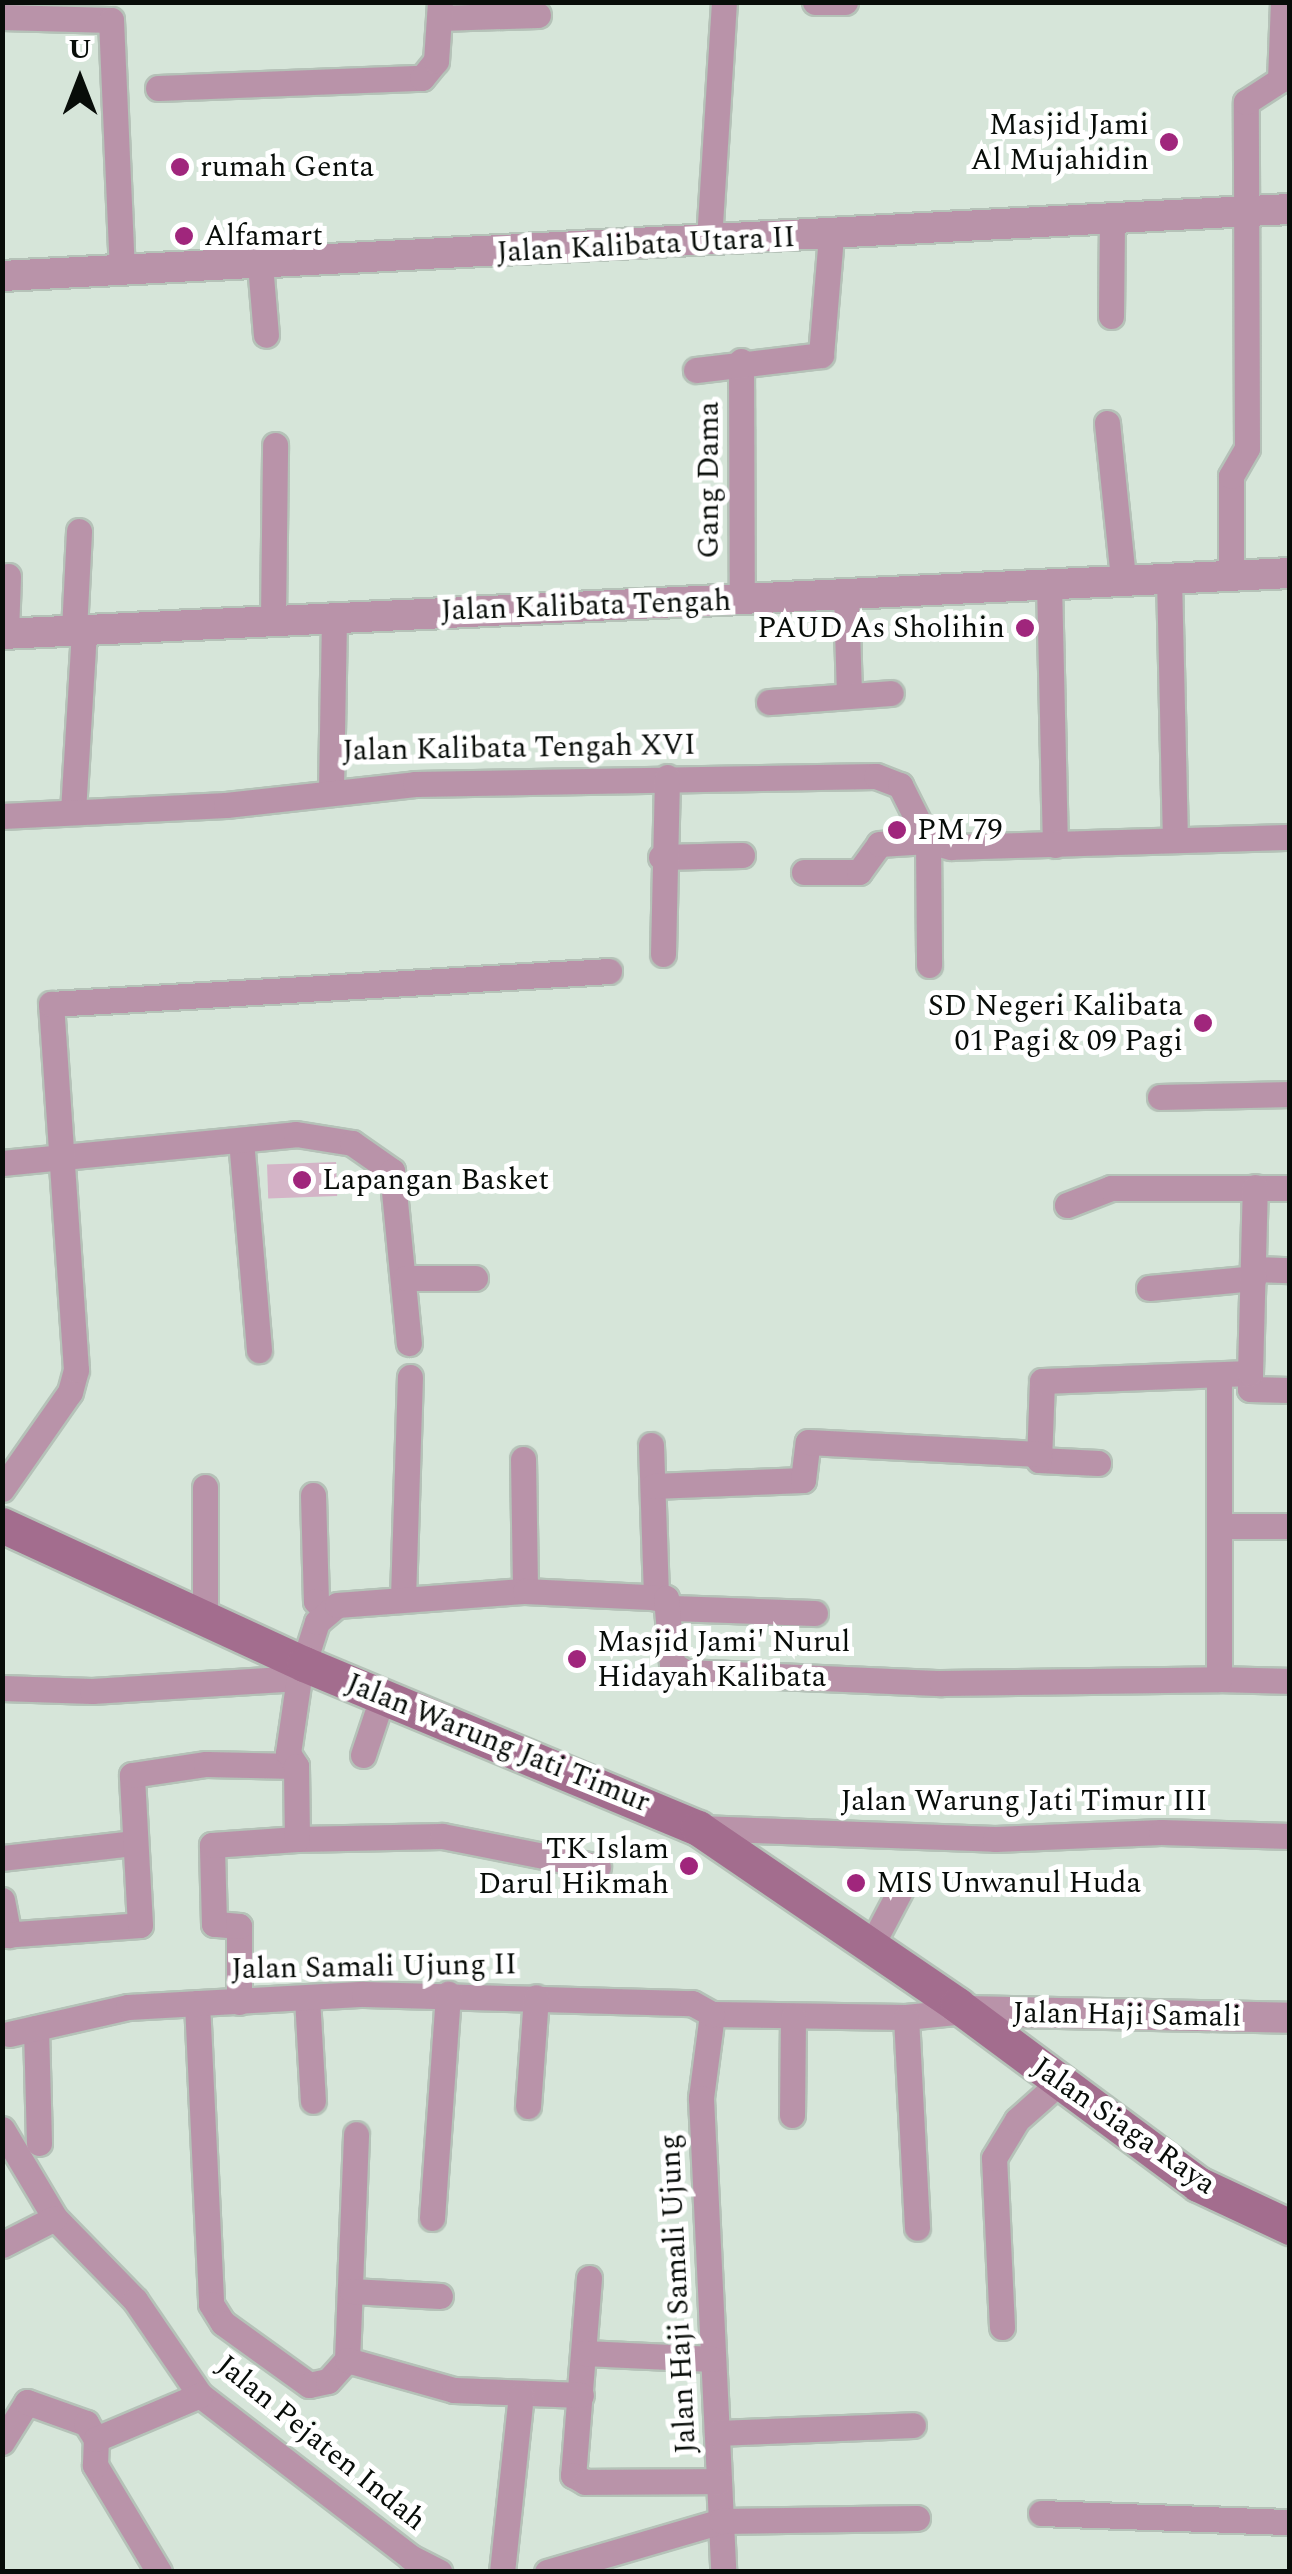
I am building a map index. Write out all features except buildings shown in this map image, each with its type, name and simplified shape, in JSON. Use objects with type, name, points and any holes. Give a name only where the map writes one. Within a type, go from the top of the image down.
[{"type":"main road","name":"Jalan Warung Jati Timur","points":[[2,1524],[204,1618],[302,1671],[382,1695],[698,1828],[965,2011]]},
{"type":"main road","name":"Jalan Siaga Raya","points":[[965,2011],[1198,2184],[1290,2228]]},
{"type":"street","points":[[709,240],[724,2]]},
{"type":"street","points":[[816,2],[844,2]]},
{"type":"street","points":[[1231,575],[1231,476],[1247,448],[1246,102],[1256,90],[1280,80],[1283,2]]},
{"type":"street","points":[[158,88],[422,78],[436,61],[440,10],[538,15]]},
{"type":"street","points":[[2,16],[111,20],[122,270]]},
{"type":"street","name":"Jalan Kalibata Utara II","points":[[2,276],[831,236],[1290,209]]},
{"type":"street","points":[[1112,220],[1112,316]]},
{"type":"street","points":[[696,370],[742,361],[821,355],[831,236]]},
{"type":"street","points":[[260,264],[266,335]]},
{"type":"street","name":"Gang Dama","points":[[742,361],[742,599]]},
{"type":"street","points":[[1106,422],[1123,579]]},
{"type":"street","points":[[273,618],[275,445]]},
{"type":"street","points":[[74,811],[78,531]]},
{"type":"street","name":"Jalan Kalibata Tengah","points":[[4,634],[273,618],[1290,573]]},
{"type":"street","points":[[4,634],[8,576]]},
{"type":"street","points":[[1170,577],[1175,839]]},
{"type":"street","points":[[1049,582],[1055,846]]},
{"type":"street","points":[[846,594],[850,695]]},
{"type":"street","name":"Jalan Kalibata Tengah XVI","points":[[334,616],[330,790],[667,777],[876,776],[900,785],[928,841]]},
{"type":"street","points":[[769,702],[891,692]]},
{"type":"street","points":[[662,954],[661,857],[667,777]]},
{"type":"street","points":[[2,816],[226,805],[330,790]]},
{"type":"street","points":[[804,872],[859,872],[879,844],[928,841],[951,847],[1055,846],[1290,838]]},
{"type":"street","points":[[928,841],[929,965]]},
{"type":"street","points":[[661,857],[742,855]]},
{"type":"street","points":[[2,1489],[70,1392],[76,1370],[51,1004],[609,971]]},
{"type":"street","points":[[1160,1097],[1290,1094]]},
{"type":"street","points":[[2,1163],[62,1152],[296,1134],[352,1143],[392,1171],[409,1343]]},
{"type":"street","points":[[242,1140],[259,1350]]},
{"type":"street","points":[[1067,1205],[1111,1188],[1290,1188]]},
{"type":"street","points":[[1255,1188],[1250,1389],[1290,1390]]},
{"type":"street","points":[[1149,1288],[1290,1270]]},
{"type":"street","points":[[405,1278],[475,1278]]},
{"type":"street","points":[[1039,1457],[1044,1380],[1250,1373]]},
{"type":"street","points":[[1219,1375],[1219,1679]]},
{"type":"street","points":[[403,1598],[410,1377]]},
{"type":"street","points":[[653,1486],[803,1480],[808,1442],[1098,1463]]},
{"type":"street","points":[[651,1446],[672,1664],[685,1672],[942,1683],[1290,1681]]},
{"type":"street","points":[[522,1460],[524,1591]]},
{"type":"street","points":[[204,1618],[205,1487]]},
{"type":"street","points":[[313,1495],[316,1601],[325,1611]]},
{"type":"street","points":[[1220,1526],[1290,1526]]},
{"type":"street","points":[[325,1611],[403,1598],[524,1591],[815,1613]]},
{"type":"street","points":[[297,1839],[296,1766],[288,1753],[302,1671],[325,1611]]},
{"type":"street","points":[[2,1688],[92,1690],[302,1671]]},
{"type":"street","points":[[363,1755],[382,1695]]},
{"type":"street","points":[[2,1900],[6,1935],[140,1925],[132,1843],[132,1775],[206,1764],[296,1766]]},
{"type":"street","name":"Jalan Warung Jati Timur III","points":[[698,1828],[994,1839],[1161,1832],[1290,1836]]},
{"type":"street","points":[[239,2002],[240,1926],[214,1924],[212,1845],[442,1836],[598,1867]]},
{"type":"street","points":[[2,1858],[132,1843]]},
{"type":"street","points":[[871,1946],[902,1887]]},
{"type":"street","points":[[432,2218],[448,1994]]},
{"type":"street","name":"Jalan Samali Ujung II","points":[[9,2034],[128,2007],[448,1994],[692,2003],[712,2014],[793,2017],[906,2017],[965,2011]]},
{"type":"street","points":[[528,2106],[536,1997]]},
{"type":"street","points":[[307,1998],[313,2102]]},
{"type":"street","points":[[197,2003],[211,2304],[223,2323],[274,2366],[309,2385],[328,2381],[347,2360],[356,2134]]},
{"type":"street","name":"Jalan Haji Samali","points":[[965,2011],[1290,2018]]},
{"type":"street","name":"Jalan Haji Samali Ujung","points":[[712,2014],[700,2098],[724,2572]]},
{"type":"street","points":[[792,2115],[793,2017]]},
{"type":"street","points":[[906,2017],[917,2228]]},
{"type":"street","points":[[36,2028],[39,2143]]},
{"type":"street","points":[[1002,2327],[994,2158],[1018,2120],[1060,2082]]},
{"type":"street","name":"Jalan Pejaten Indah","points":[[2,2129],[55,2218],[135,2300],[200,2395],[437,2571]]},
{"type":"street","points":[[2,2245],[55,2218]]},
{"type":"street","points":[[589,2278],[578,2480],[719,2482]]},
{"type":"street","points":[[352,2291],[440,2296]]},
{"type":"street","points":[[584,2353],[713,2359]]},
{"type":"street","points":[[347,2360],[454,2390],[581,2395]]},
{"type":"street","points":[[96,2440],[200,2395]]},
{"type":"street","points":[[502,2572],[521,2395]]},
{"type":"street","points":[[2,2442],[27,2402],[86,2423],[96,2440],[95,2465],[158,2572]]},
{"type":"street","points":[[717,2432],[912,2426]]},
{"type":"street","points":[[1041,2514],[1290,2522]]},
{"type":"street","points":[[547,2572],[580,2567],[721,2521],[917,2518]]},
{"type":"shaded area","name":"Lapangan Basket","points":[[336,1162],[337,1196],[268,1198],[267,1164]]},
{"type":"place","name":"Masjid Jami Al Mujahidin","points":[[1169,142]]},
{"type":"place","name":"rumah Genta","points":[[180,167]]},
{"type":"place","name":"Alfamart","points":[[184,236]]},
{"type":"place","name":"PAUD As Sholihin","points":[[1025,628]]},
{"type":"place","name":"PM 79","points":[[897,830]]},
{"type":"place","name":"SD Negeri Kalibata 01 Pagi & 09 Pagi","points":[[1203,1023]]},
{"type":"place","name":"Lapangan Basket","points":[[302,1180]]},
{"type":"place","name":"Masjid Jami' Nurul Hidayah Kalibata","points":[[577,1659]]},
{"type":"place","name":"TK Islam Darul Hikmah","points":[[689,1866]]},
{"type":"place","name":"MIS Unwanul Huda","points":[[856,1883]]}]
